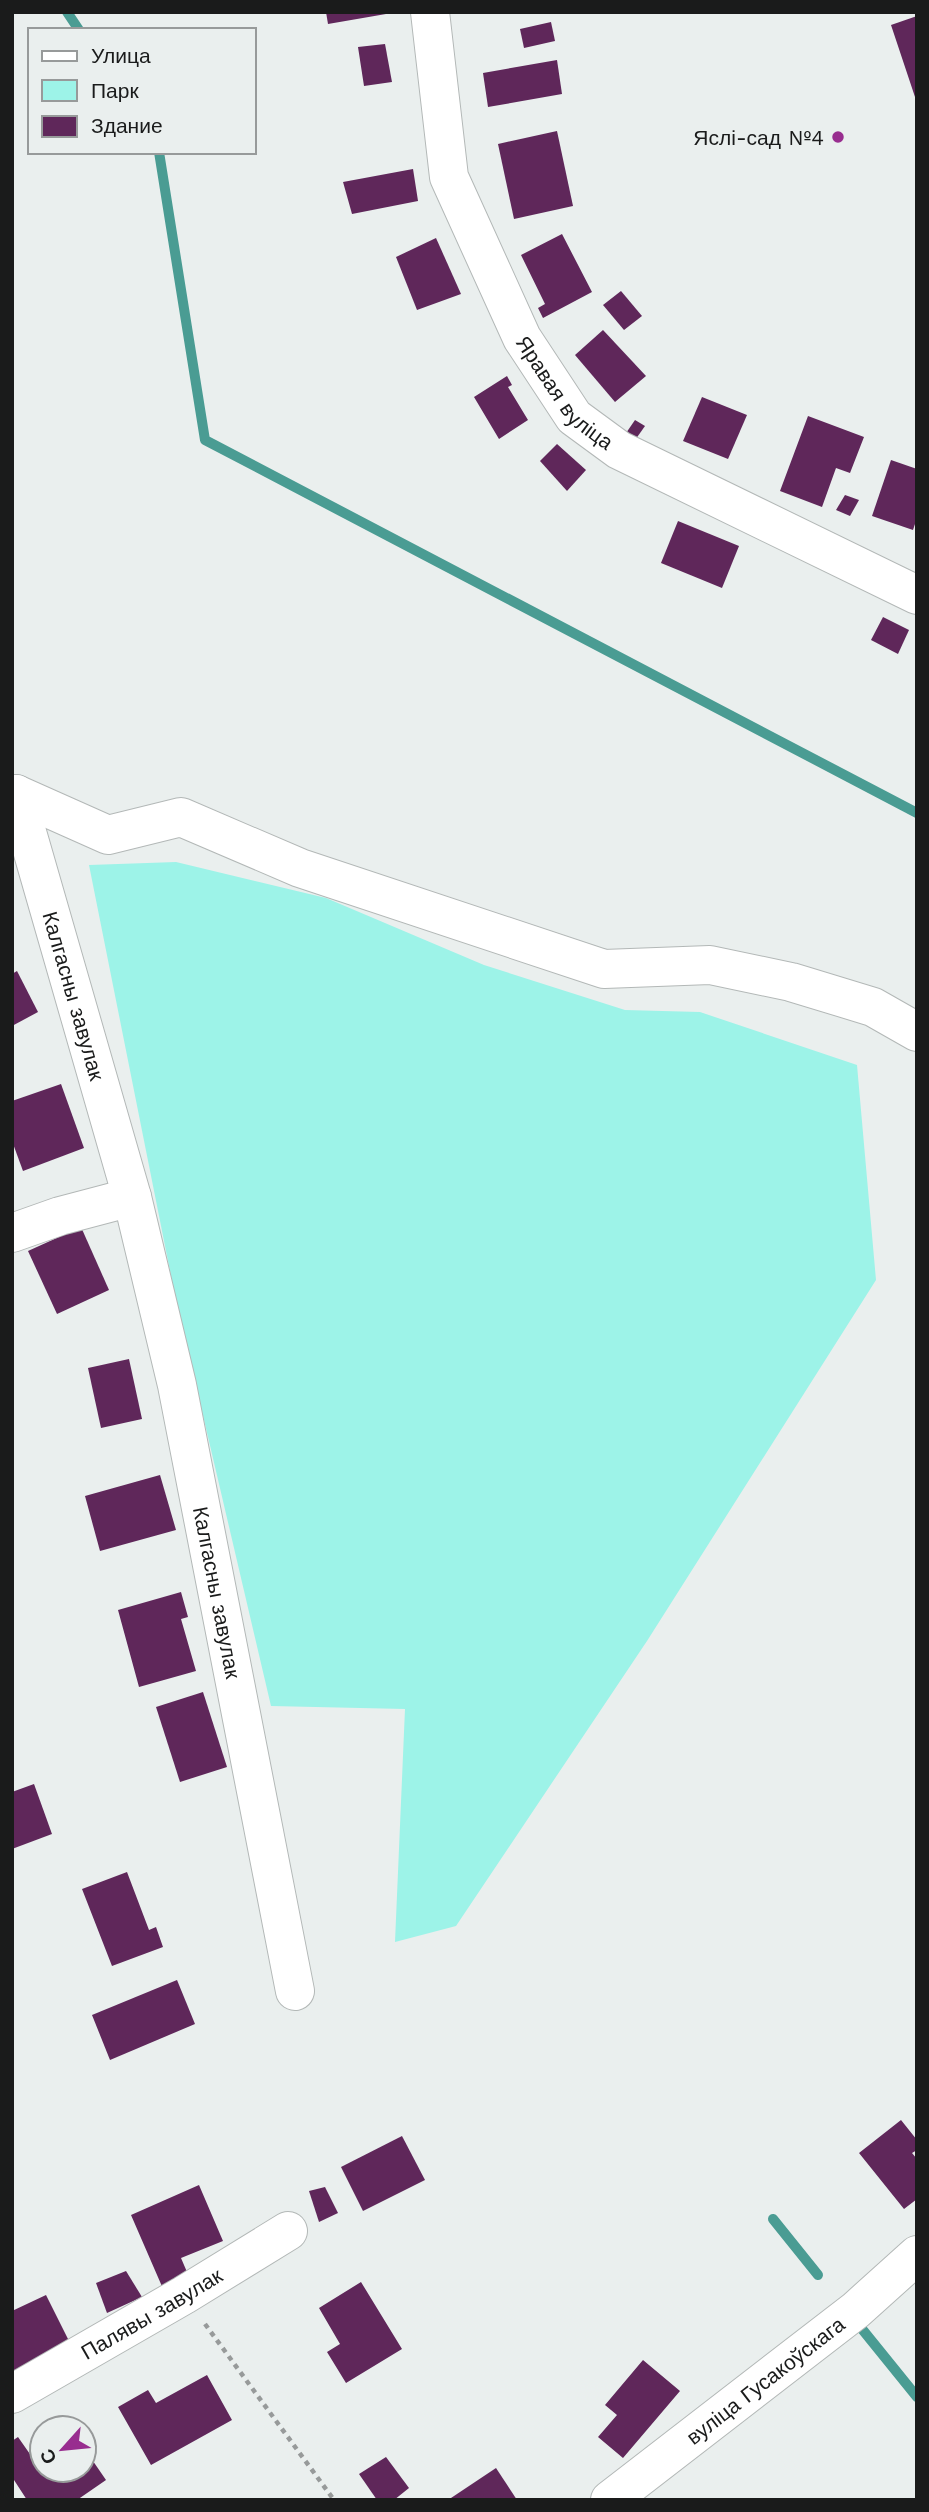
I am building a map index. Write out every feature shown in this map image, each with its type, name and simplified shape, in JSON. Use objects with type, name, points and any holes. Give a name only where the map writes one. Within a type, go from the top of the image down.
[{"type":"street","name":"Яравая вуліца","points":[[430,12],[449,177],[522,338],[574,416],[620,450],[917,594]]},
{"type":"street","points":[[14,795],[108,835],[181,817],[300,868],[604,969],[710,965],[791,982],[873,1007],[917,1032]]},
{"type":"street","name":"Калгасны завулак","points":[[14,795],[132,1197],[177,1385],[295,1991]]},
{"type":"street","points":[[12,1233],[60,1216],[132,1197]]},
{"type":"street","name":"Палявы завулак","points":[[12,2394],[184,2295],[288,2231]]},
{"type":"street","name":"вуліца Гусакоўскага","points":[[610,2500],[856,2310],[917,2255]]},
{"type":"path","points":[[184,2295],[334,2500]]},
{"type":"green space","points":[[176,862],[326,898],[484,965],[625,1010],[700,1012],[857,1065],[876,1280],[647,1641],[456,1926],[395,1942],[405,1709],[271,1706],[175,1296],[89,865]]},
{"type":"building","points":[[326,12],[386,12],[386,14],[328,24]]},
{"type":"building","points":[[917,16],[917,100],[916,100],[891,25]]},
{"type":"building","points":[[551,22],[555,41],[524,48],[520,29]]},
{"type":"building","points":[[385,44],[392,82],[364,86],[358,47]]},
{"type":"building","points":[[557,60],[562,94],[488,107],[483,73]]},
{"type":"building","points":[[557,131],[573,206],[514,219],[498,144]]},
{"type":"building","points":[[413,169],[418,201],[352,214],[343,182]]},
{"type":"building","points":[[562,234],[592,292],[543,318],[538,308],[545,304],[521,255]]},
{"type":"building","points":[[436,238],[461,294],[417,310],[396,257]]},
{"type":"building","points":[[621,291],[642,316],[624,330],[603,305]]},
{"type":"building","points":[[603,330],[646,376],[615,402],[575,355]]},
{"type":"building","points":[[507,376],[512,385],[508,387],[528,420],[499,439],[474,397]]},
{"type":"building","points":[[702,397],[747,415],[728,459],[683,441]]},
{"type":"building","points":[[808,416],[864,437],[850,473],[836,468],[822,507],[780,491]]},
{"type":"building","points":[[635,420],[645,426],[633,443],[624,436]]},
{"type":"building","points":[[557,444],[586,470],[567,491],[540,461]]},
{"type":"building","points":[[891,460],[917,469],[917,518],[913,530],[872,516]]},
{"type":"building","points":[[845,495],[859,500],[850,516],[836,510]]},
{"type":"building","points":[[678,521],[739,546],[722,588],[661,563]]},
{"type":"building","points":[[883,617],[909,630],[898,654],[871,640]]},
{"type":"building","points":[[17,971],[38,1012],[12,1026],[12,974]]},
{"type":"building","points":[[61,1084],[84,1148],[23,1171],[12,1141],[12,1101]]},
{"type":"building","points":[[81,1227],[109,1290],[57,1314],[28,1251]]},
{"type":"building","points":[[129,1359],[142,1419],[101,1428],[88,1368]]},
{"type":"building","points":[[160,1475],[176,1530],[100,1551],[85,1496]]},
{"type":"building","points":[[181,1592],[188,1617],[181,1619],[196,1671],[139,1687],[118,1610]]},
{"type":"building","points":[[203,1692],[227,1767],[180,1782],[156,1707]]},
{"type":"building","points":[[34,1784],[52,1834],[12,1849],[12,1792]]},
{"type":"building","points":[[127,1872],[149,1930],[156,1927],[163,1947],[112,1966],[82,1889]]},
{"type":"building","points":[[177,1980],[195,2024],[110,2060],[92,2015]]},
{"type":"building","points":[[901,2120],[917,2140],[917,2150],[912,2153],[917,2159],[917,2199],[904,2209],[859,2153]]},
{"type":"building","points":[[402,2136],[425,2180],[363,2211],[341,2167]]},
{"type":"building","points":[[199,2185],[223,2241],[181,2258],[190,2279],[164,2291],[131,2215]]},
{"type":"building","points":[[325,2187],[338,2213],[319,2222],[309,2191]]},
{"type":"building","points":[[126,2271],[142,2297],[107,2313],[96,2283]]},
{"type":"building","points":[[361,2282],[402,2349],[346,2383],[327,2352],[340,2344],[319,2308]]},
{"type":"building","points":[[46,2295],[71,2345],[12,2373],[12,2311]]},
{"type":"building","points":[[643,2360],[680,2391],[623,2458],[598,2437],[617,2415],[605,2405]]},
{"type":"building","points":[[207,2375],[232,2420],[151,2465],[118,2407],[148,2390],[156,2403]]},
{"type":"building","points":[[18,2437],[28,2451],[28,2484],[98,2484],[98,2468],[106,2480],[77,2500],[27,2500],[14,2480],[12,2481],[12,2441]]},
{"type":"building","points":[[386,2457],[409,2488],[394,2500],[377,2500],[359,2474]]},
{"type":"building","points":[[496,2468],[517,2500],[448,2500]]},
{"type":"waterway","points":[[67,12],[78,28]]},
{"type":"waterway","points":[[159,154],[205,440],[917,813]]},
{"type":"waterway","points":[[773,2219],[818,2275]]},
{"type":"waterway","points":[[862,2329],[917,2397]]},
{"type":"place","name":"Яслі-сад №4","points":[[838,137]]}]
